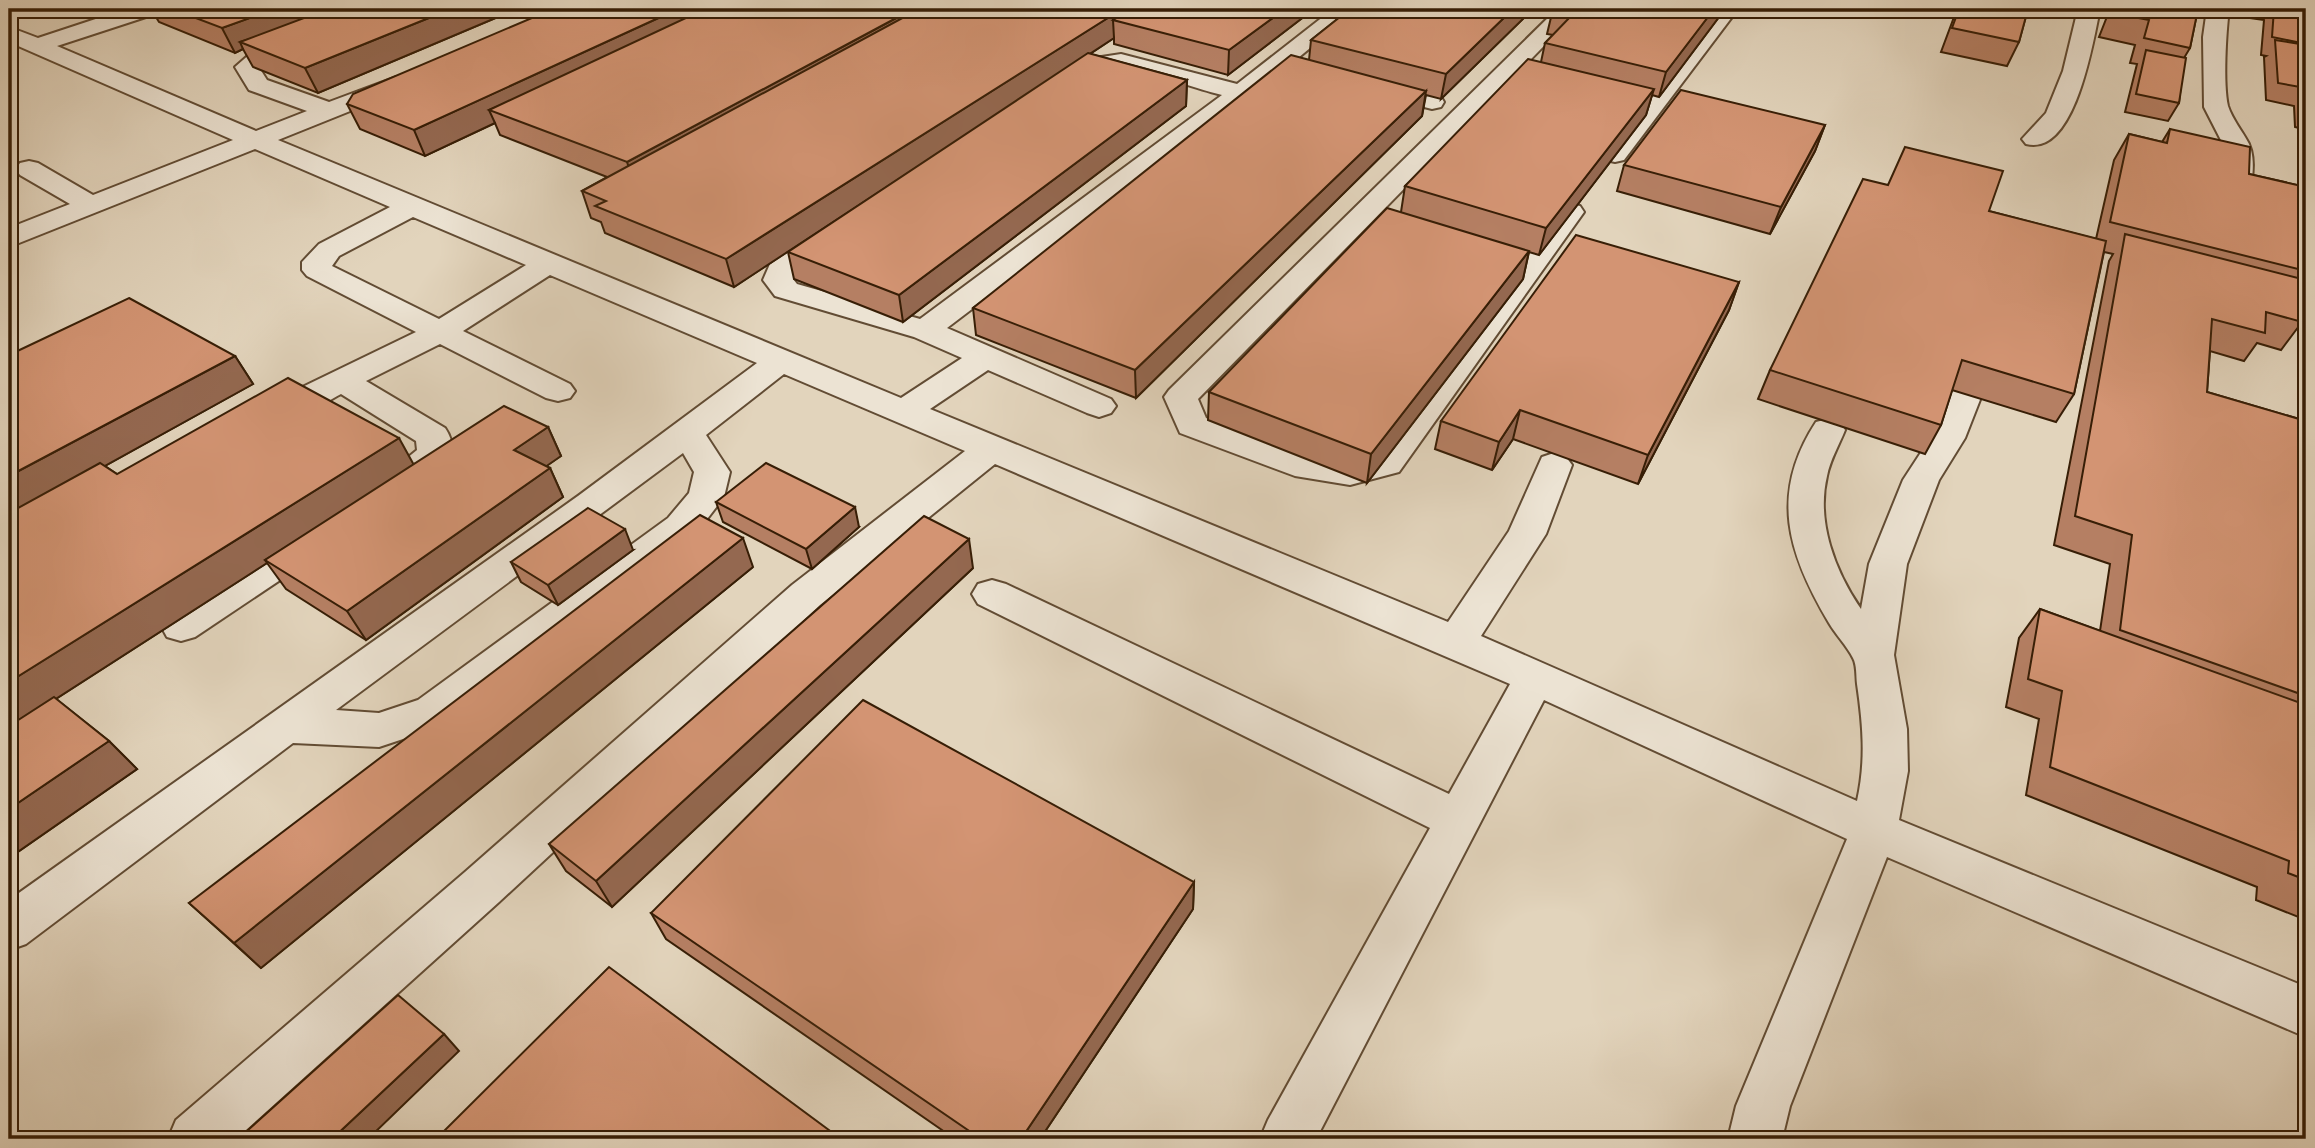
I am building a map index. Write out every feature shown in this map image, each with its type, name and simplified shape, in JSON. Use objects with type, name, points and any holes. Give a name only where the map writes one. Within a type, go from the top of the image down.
[{"type":"street","points":[[25,48],[147,9]]},
{"type":"street","points":[[331,112],[258,85],[247,67],[259,58],[390,9]]},
{"type":"street","points":[[925,330],[1241,93],[1293,65],[1346,9]]},
{"type":"street","points":[[1569,9],[1527,66],[1382,211],[1181,397],[1192,425],[1295,464],[1350,473],[1387,464],[1520,256],[1591,184],[1645,94],[1727,9]]},
{"type":"street","points":[[2035,139],[2057,116],[2075,71],[2088,9]]},
{"type":"street","points":[[2218,9],[2214,37],[2216,107],[2238,148],[2239,175],[2234,197]]},
{"type":"street","points":[[25,48],[257,141],[1456,642],[1874,830],[2306,1012]]},
{"type":"street","points":[[1045,89],[1068,74],[1090,65],[1121,61],[1241,93]]},
{"type":"street","points":[[9,238],[89,204],[331,112],[420,74]]},
{"type":"street","points":[[1356,82],[1432,102]]},
{"type":"street","points":[[29,169],[89,204]]},
{"type":"street","points":[[412,207],[328,250],[317,262],[317,270],[558,391]]},
{"type":"street","points":[[849,221],[780,270],[778,280],[786,290],[925,330],[1100,406]]},
{"type":"street","points":[[247,428],[440,332],[548,264]]},
{"type":"street","points":[[904,411],[986,357]]},
{"type":"street","points":[[9,928],[101,858],[688,433],[782,360]]},
{"type":"street","points":[[342,381],[433,436],[435,453],[408,478],[374,501]]},
{"type":"street","points":[[1755,1139],[1763,1106],[1874,830],[1886,771],[1885,729],[1874,655],[1888,564],[1921,480],[1948,438],[1966,392]]},
{"type":"street","points":[[1828,430],[1809,476],[1806,529],[1824,581],[1850,627],[1874,655]]},
{"type":"street","points":[[287,725],[379,730],[433,712],[681,527],[706,497],[712,472],[688,433]]},
{"type":"street","points":[[195,1139],[482,887],[806,595],[993,447]]},
{"type":"street","points":[[1456,642],[1527,534],[1554,465]]},
{"type":"street","points":[[181,626],[340,523]]},
{"type":"street","points":[[992,594],[1458,820]]},
{"type":"street","points":[[1287,1139],[1535,677]]},
{"type":"building","points":[[172,9],[275,9],[222,28]]},
{"type":"building","points":[[328,9],[451,9],[305,68],[240,42]]},
{"type":"building","points":[[553,9],[678,9],[414,130],[347,104],[353,94]]},
{"type":"building","points":[[705,9],[913,9],[627,162],[489,110]]},
{"type":"building","points":[[919,9],[1122,9],[726,259],[595,206],[606,201],[582,191]]},
{"type":"building","points":[[1131,9],[1285,9],[1229,50],[1113,20]]},
{"type":"building","points":[[1350,9],[1513,9],[1446,74],[1311,40]]},
{"type":"building","points":[[1553,9],[1714,9],[1666,72],[1545,43],[1572,15]]},
{"type":"building","points":[[1959,9],[2028,9],[2019,42],[1952,28]]},
{"type":"building","points":[[2113,9],[2198,9],[2190,48],[2144,38],[2149,20],[2112,13]]},
{"type":"building","points":[[2274,9],[2306,9],[2306,44],[2272,37]]},
{"type":"building","points":[[2275,40],[2306,45],[2306,88],[2278,83]]},
{"type":"building","points":[[2146,50],[2186,58],[2179,103],[2136,94]]},
{"type":"building","points":[[1088,53],[1187,80],[899,295],[788,252]]},
{"type":"building","points":[[1291,55],[1426,91],[1135,370],[973,308]]},
{"type":"building","points":[[1528,59],[1654,89],[1546,228],[1405,186]]},
{"type":"building","points":[[1681,90],[1825,125],[1781,207],[1624,165]]},
{"type":"building","points":[[2170,129],[2250,147],[2249,174],[2306,187],[2306,271],[2110,222],[2129,134],[2167,143]]},
{"type":"building","points":[[1905,147],[2003,171],[1989,211],[2106,241],[2074,394],[1962,360],[1941,425],[1770,370],[1863,179],[1888,185]]},
{"type":"building","points":[[1387,208],[1529,251],[1371,454],[1209,392]]},
{"type":"building","points":[[2125,234],[2302,279],[2302,322],[2266,312],[2265,333],[2212,319],[2207,392],[2306,421],[2306,696],[2120,630],[2132,535],[2075,516]]},
{"type":"building","points":[[1576,235],[1739,282],[1648,455],[1520,410],[1499,442],[1441,421]]},
{"type":"building","points":[[129,298],[235,356],[9,476],[9,355]]},
{"type":"building","points":[[288,378],[399,438],[9,682],[9,513],[100,463],[117,474]]},
{"type":"building","points":[[504,406],[548,427],[514,450],[550,468],[347,611],[265,560]]},
{"type":"building","points":[[766,463],[855,507],[806,549],[716,502]]},
{"type":"building","points":[[588,508],[625,529],[548,585],[511,562]]},
{"type":"building","points":[[700,515],[743,538],[234,943],[189,903]]},
{"type":"building","points":[[924,516],[969,539],[596,881],[549,844]]},
{"type":"building","points":[[2040,609],[2306,705],[2306,880],[2288,873],[2289,861],[2050,767],[2062,691],[2028,679]]},
{"type":"building","points":[[54,697],[109,741],[9,809],[9,726]]},
{"type":"building","points":[[863,700],[1194,882],[1021,1139],[981,1139],[651,913]]},
{"type":"building","points":[[609,967],[841,1139],[436,1139]]},
{"type":"building","points":[[398,995],[444,1034],[332,1139],[238,1139]]}]
